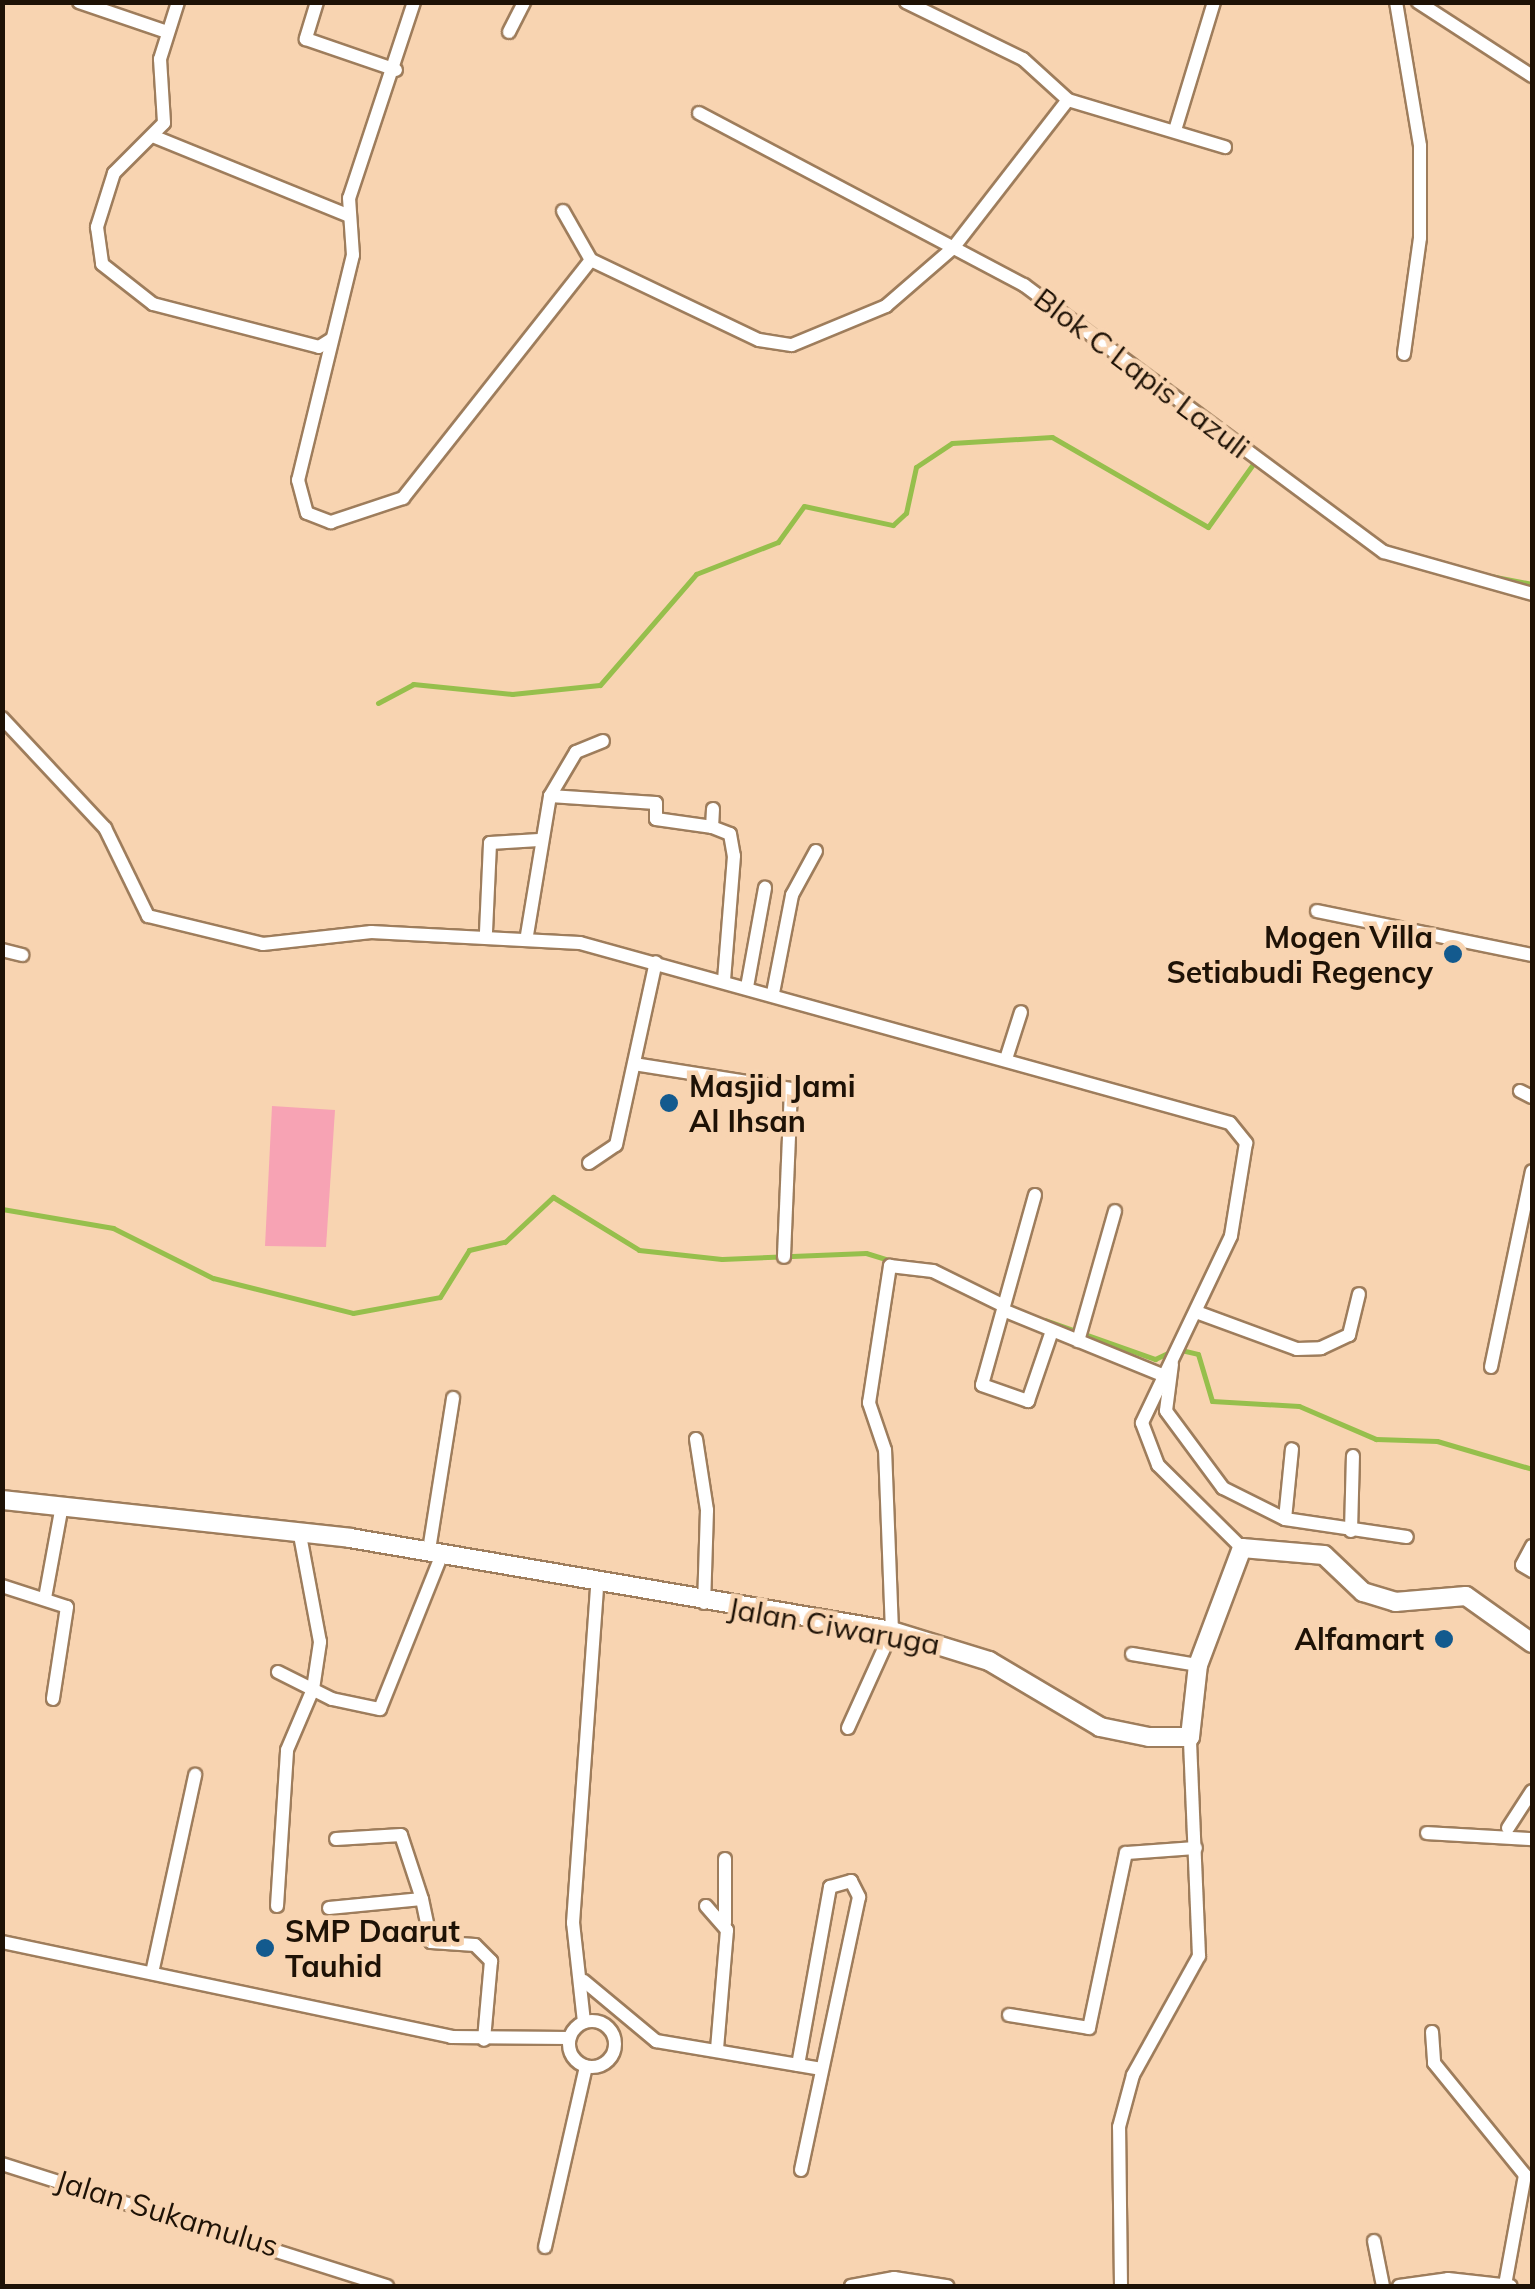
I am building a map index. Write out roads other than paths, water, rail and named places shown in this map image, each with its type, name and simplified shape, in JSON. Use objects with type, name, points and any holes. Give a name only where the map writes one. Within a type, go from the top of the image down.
[{"type":"street","points":[[79,2],[167,32]]},
{"type":"street","points":[[178,2],[167,32],[164,123],[155,137],[114,173],[97,227],[102,264],[153,304],[319,346],[332,339]]},
{"type":"street","points":[[317,2],[306,39],[396,70]]},
{"type":"street","points":[[414,2],[396,70],[347,214],[352,256],[298,498],[316,519],[346,522],[404,498],[591,260]]},
{"type":"street","points":[[508,32],[524,2]]},
{"type":"street","points":[[906,2],[1024,59],[1068,100],[1151,129],[1176,127],[1224,148]]},
{"type":"street","points":[[1176,127],[1214,2]]},
{"type":"street","points":[[1396,2],[1420,146],[1420,238],[1404,354]]},
{"type":"street","points":[[1418,2],[1532,76]]},
{"type":"street","points":[[564,211],[591,260],[787,346],[886,306],[953,248],[1068,100]]},
{"type":"street","name":"Blok C Lapis Lazuli","points":[[698,113],[953,248],[1094,332],[1384,552],[1532,594]]},
{"type":"street","points":[[155,137],[347,214]]},
{"type":"street","points":[[2,718],[104,828],[148,916],[263,944],[314,932],[527,935],[656,962],[774,993],[1006,1059],[1240,1132],[1239,1199],[1199,1314],[1145,1408],[1146,1444],[1242,1548],[1324,1555],[1363,1592],[1395,1602],[1466,1596],[1532,1643]]},
{"type":"street","points":[[527,935],[539,840],[550,796],[576,752],[603,741]]},
{"type":"street","points":[[550,796],[656,803],[656,819],[730,834],[734,856],[724,980]]},
{"type":"street","points":[[712,828],[713,809]]},
{"type":"street","points":[[486,932],[490,843],[539,840]]},
{"type":"street","points":[[774,993],[792,895],[816,851]]},
{"type":"street","points":[[747,986],[765,888]]},
{"type":"street","points":[[1317,911],[1532,954]]},
{"type":"street","points":[[2,950],[22,955]]},
{"type":"street","points":[[589,1163],[616,1145],[656,962]]},
{"type":"street","points":[[1006,1059],[1021,1012]]},
{"type":"street","points":[[634,1064],[791,1089],[784,1257]]},
{"type":"street","points":[[1491,1367],[1532,1170]]},
{"type":"street","points":[[1035,1195],[1004,1308],[980,1368],[986,1388],[1028,1401],[1052,1331]]},
{"type":"street","points":[[1078,1341],[1115,1212]]},
{"type":"street","points":[[848,1728],[892,1631],[886,1450],[870,1403],[890,1266],[932,1271],[1052,1331],[1162,1375]]},
{"type":"street","points":[[1199,1314],[1297,1349],[1321,1348],[1349,1335],[1359,1294]]},
{"type":"street","points":[[1172,1356],[1166,1411],[1182,1443],[1223,1488],[1285,1518],[1407,1537]]},
{"type":"street","points":[[278,1672],[313,1689],[380,1709],[436,1552],[453,1398]]},
{"type":"street","points":[[696,1439],[707,1510],[704,1602]]},
{"type":"street","points":[[1285,1518],[1292,1450]]},
{"type":"street","points":[[1351,1531],[1352,1456]]},
{"type":"street","name":"Jalan Ciwaruga","points":[[2,1500],[436,1552],[597,1586],[892,1631],[989,1662],[1100,1728],[1190,1737]]},
{"type":"street","points":[[44,1598],[62,1505]]},
{"type":"street","points":[[277,1906],[287,1750],[313,1689],[320,1642],[300,1535]]},
{"type":"street","points":[[1532,1546],[1522,1565],[1532,1572]]},
{"type":"street","points":[[1121,2286],[1119,2127],[1133,2075],[1199,1956],[1190,1737],[1198,1666],[1242,1548]]},
{"type":"street","points":[[2,1586],[68,1607],[53,1699]]},
{"type":"street","points":[[2,1942],[484,2040],[569,2038],[584,2022],[584,1980],[574,1905],[597,1586]]},
{"type":"street","points":[[1132,1654],[1198,1666]]},
{"type":"street","points":[[152,1973],[195,1775]]},
{"type":"street","points":[[1508,1828],[1532,1791]]},
{"type":"street","points":[[336,1839],[401,1834],[422,1899],[430,1942],[475,1945],[491,1961],[484,2040]]},
{"type":"street","points":[[1427,1834],[1532,1839]]},
{"type":"street","points":[[1009,2015],[1089,2028],[1126,1853],[1196,1848]]},
{"type":"street","points":[[717,2050],[725,1858]]},
{"type":"street","points":[[798,2064],[830,1888],[844,1880],[860,1897],[801,2170]]},
{"type":"street","points":[[330,1908],[422,1899]]},
{"type":"street","points":[[706,1906],[724,1923]]},
{"type":"street","points":[[584,1980],[644,2036],[822,2069]]},
{"type":"street","points":[[584,2022],[599,2022],[614,2039],[608,2060],[586,2067]]},
{"type":"street","points":[[1432,2032],[1434,2063],[1525,2175],[1505,2285]]},
{"type":"street","points":[[545,2247],[586,2067],[569,2038]]},
{"type":"street","name":"Jalan Sukamulus","points":[[2,2164],[387,2286]]},
{"type":"street","points":[[1374,2241],[1383,2286]]},
{"type":"street","points":[[851,2286],[894,2278],[947,2286]]},
{"type":"street","points":[[1399,2286],[1513,2286]]},
{"type":"waterway","points":[[378,703],[413,684],[512,694],[600,685],[696,574],[778,542],[804,506],[893,525],[906,513],[916,467],[952,443],[1052,437],[1208,527],[1256,460]]},
{"type":"waterway","points":[[1480,574],[1532,584]]},
{"type":"waterway","points":[[2,1209],[113,1228],[213,1278],[353,1313],[440,1297],[469,1250],[505,1242],[553,1197],[639,1250],[722,1259],[866,1253],[896,1262]]},
{"type":"waterway","points":[[1045,1320],[1155,1359],[1170,1352]]},
{"type":"waterway","points":[[1181,1350],[1198,1354],[1212,1401],[1299,1406],[1376,1439],[1437,1441],[1532,1469]]},
{"type":"place","name":"Mogen Villa Setiabudi Regency","points":[[1453,954]]},
{"type":"place","name":"Masjid Jami Al Ihsan","points":[[669,1103]]},
{"type":"place","name":"Alfamart","points":[[1444,1639]]},
{"type":"place","name":"SMP Daarut Tauhid","points":[[265,1948]]}]
